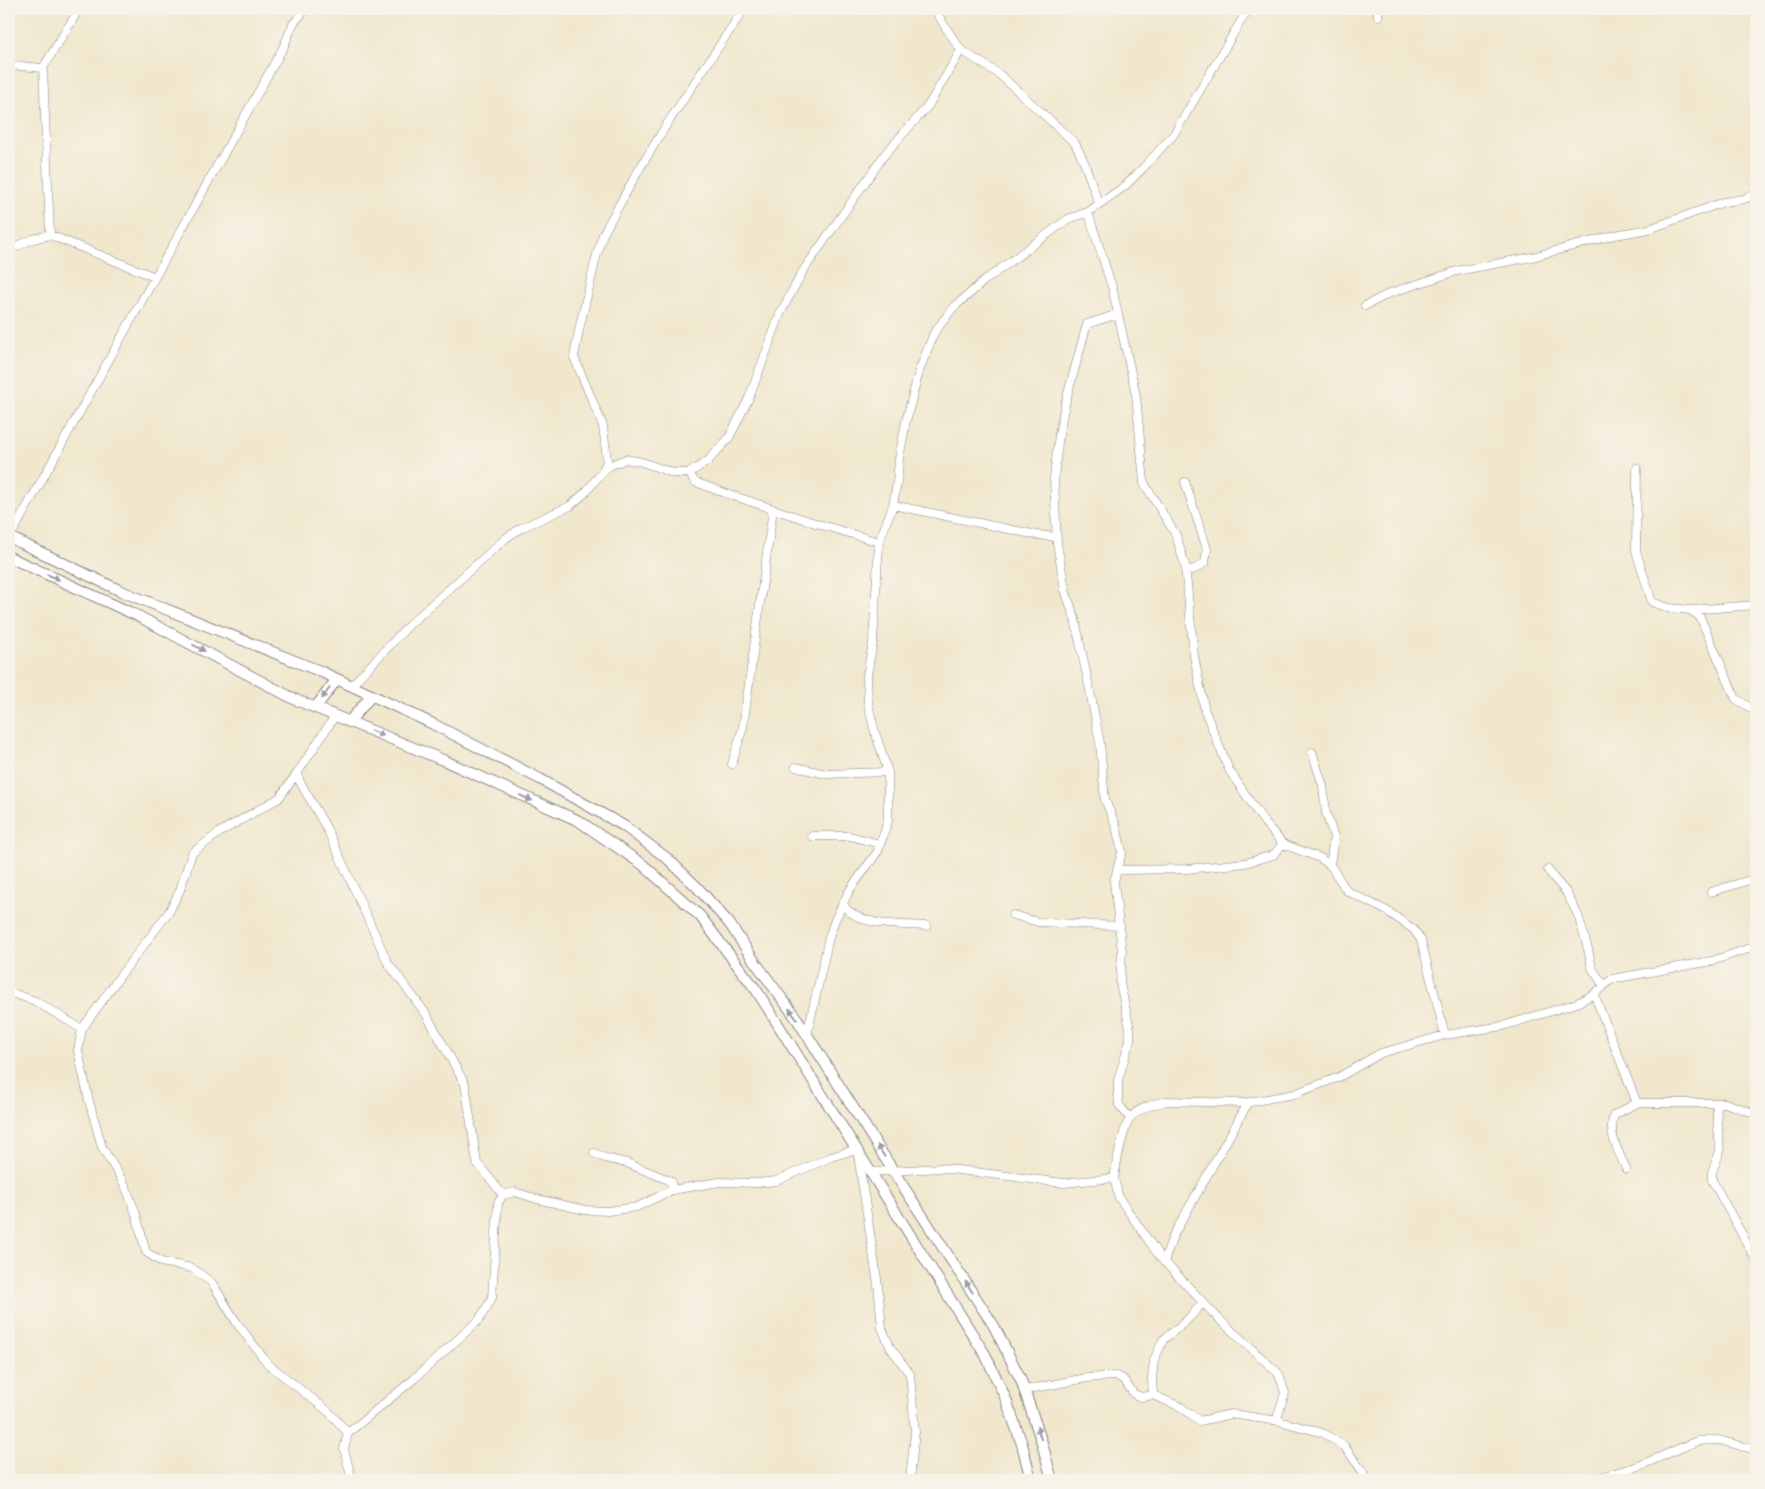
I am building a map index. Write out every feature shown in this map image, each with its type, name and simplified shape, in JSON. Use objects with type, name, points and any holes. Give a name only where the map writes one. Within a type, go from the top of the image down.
[{"type":"main road","points":[[10,537],[121,591],[337,679],[433,724],[540,779],[624,826],[668,859],[697,887],[729,923],[807,1035],[994,1326],[1025,1390],[1052,1480]]},
{"type":"main road","points":[[9,557],[138,616],[294,699],[443,760],[579,821],[642,864],[700,916],[751,983],[986,1356],[1005,1397],[1022,1444],[1031,1480]]},
{"type":"main road","points":[[315,708],[337,679]]},
{"type":"main road","points":[[349,722],[372,695]]},
{"type":"street","points":[[50,234],[43,68],[79,9]]},
{"type":"street","points":[[10,537],[284,46],[293,24],[306,9]]},
{"type":"street","points":[[603,471],[607,460],[603,426],[574,357],[597,254],[604,234],[636,173],[744,9]]},
{"type":"street","points":[[935,9],[961,50],[999,74],[1075,144],[1084,162],[1098,204]]},
{"type":"street","points":[[807,1035],[835,920],[849,892],[878,851],[888,822],[888,772],[868,704],[867,675],[873,642],[879,542],[893,505],[906,421],[919,371],[934,333],[953,308],[984,281],[1068,219],[1088,212],[1125,186],[1174,134],[1248,9]]},
{"type":"street","points":[[351,686],[410,624],[506,538],[521,528],[570,506],[611,465],[626,459],[642,462],[673,473],[689,472],[707,462],[729,438],[749,398],[781,312],[803,271],[885,154],[928,106],[961,50]]},
{"type":"street","points":[[9,65],[43,68]]},
{"type":"street","points":[[1365,306],[1390,293],[1457,271],[1532,258],[1615,235],[1649,229],[1724,202],[1744,200],[1756,194]]},
{"type":"street","points":[[1088,212],[1112,286],[1136,395],[1144,483],[1176,535],[1186,571],[1194,656],[1205,711],[1229,770],[1264,822],[1283,844],[1320,858],[1330,865],[1347,891],[1387,910],[1413,929],[1421,940],[1445,1035]]},
{"type":"street","points":[[9,250],[33,238],[50,234],[155,277]]},
{"type":"street","points":[[1118,314],[1087,324],[1067,396],[1059,434],[1057,466],[1054,478],[1056,537],[1065,590],[1075,619],[1093,705],[1100,743],[1105,800],[1116,826],[1122,852],[1114,882],[1122,951],[1120,983],[1130,1029],[1130,1040],[1118,1080],[1118,1094],[1119,1105],[1130,1118]]},
{"type":"street","points":[[1637,468],[1636,551],[1652,602],[1669,608],[1690,610],[1756,605]]},
{"type":"street","points":[[689,472],[695,482],[879,542]]},
{"type":"street","points":[[1185,482],[1207,549],[1205,563],[1195,569],[1186,571]]},
{"type":"street","points":[[893,505],[1037,535],[1056,537]]},
{"type":"street","points":[[732,764],[743,728],[773,509]]},
{"type":"street","points":[[1690,610],[1700,617],[1736,699],[1756,710]]},
{"type":"street","points":[[335,716],[279,798],[220,832],[192,853],[180,890],[169,912],[82,1029],[78,1051],[89,1102],[102,1147],[125,1185],[136,1214],[146,1252],[161,1262],[192,1268],[212,1283],[237,1323],[268,1364],[329,1412],[348,1433]]},
{"type":"street","points":[[1312,752],[1323,786],[1326,813],[1334,837],[1330,865]]},
{"type":"street","points":[[796,767],[826,774],[888,772]]},
{"type":"street","points":[[298,772],[299,780],[328,831],[388,963],[426,1014],[465,1084],[477,1163],[504,1195]]},
{"type":"street","points":[[812,836],[850,836],[880,844]]},
{"type":"street","points":[[1117,870],[1187,869],[1245,863],[1273,854],[1283,844]]},
{"type":"street","points":[[1548,870],[1566,892],[1578,915],[1592,968],[1604,986]]},
{"type":"street","points":[[1711,892],[1756,878]]},
{"type":"street","points":[[843,905],[849,912],[869,921],[927,926]]},
{"type":"street","points":[[1013,915],[1038,922],[1120,926]]},
{"type":"street","points":[[1279,1421],[1278,1415],[1285,1393],[1279,1374],[1203,1303],[1164,1262],[1119,1198],[1114,1178],[1117,1156],[1130,1118],[1142,1109],[1166,1101],[1248,1103],[1294,1094],[1339,1077],[1381,1053],[1445,1035],[1504,1026],[1577,1003],[1594,994],[1612,979],[1712,961],[1756,946]]},
{"type":"street","points":[[9,992],[35,1001],[82,1029]]},
{"type":"street","points":[[1594,994],[1637,1103]]},
{"type":"street","points":[[1164,1262],[1173,1236],[1248,1103]]},
{"type":"street","points":[[1626,1169],[1613,1136],[1611,1122],[1614,1115],[1637,1103],[1725,1104],[1756,1114]]},
{"type":"street","points":[[1716,1104],[1720,1151],[1712,1172],[1712,1180],[1756,1260]]},
{"type":"street","points":[[352,1480],[344,1449],[348,1433],[414,1379],[479,1320],[492,1298],[498,1203],[504,1195],[515,1192],[585,1210],[608,1211],[637,1207],[672,1190],[719,1182],[757,1183],[776,1181],[831,1157],[857,1149],[878,1285],[882,1328],[890,1347],[910,1374],[915,1432],[912,1479]]},
{"type":"street","points":[[594,1153],[605,1158],[627,1163],[671,1181],[672,1190]]},
{"type":"street","points":[[871,1172],[942,1168],[1064,1183],[1114,1178]]},
{"type":"street","points":[[1153,1395],[1154,1360],[1163,1340],[1186,1321],[1203,1303]]},
{"type":"street","points":[[1025,1390],[1086,1378],[1116,1376],[1123,1379],[1134,1394],[1141,1397],[1153,1395],[1181,1408],[1200,1421],[1231,1414],[1279,1421],[1323,1433],[1344,1446],[1363,1472],[1364,1480]]},
{"type":"street","points":[[1589,1480],[1639,1466],[1697,1441],[1719,1440],[1756,1450]]}]
